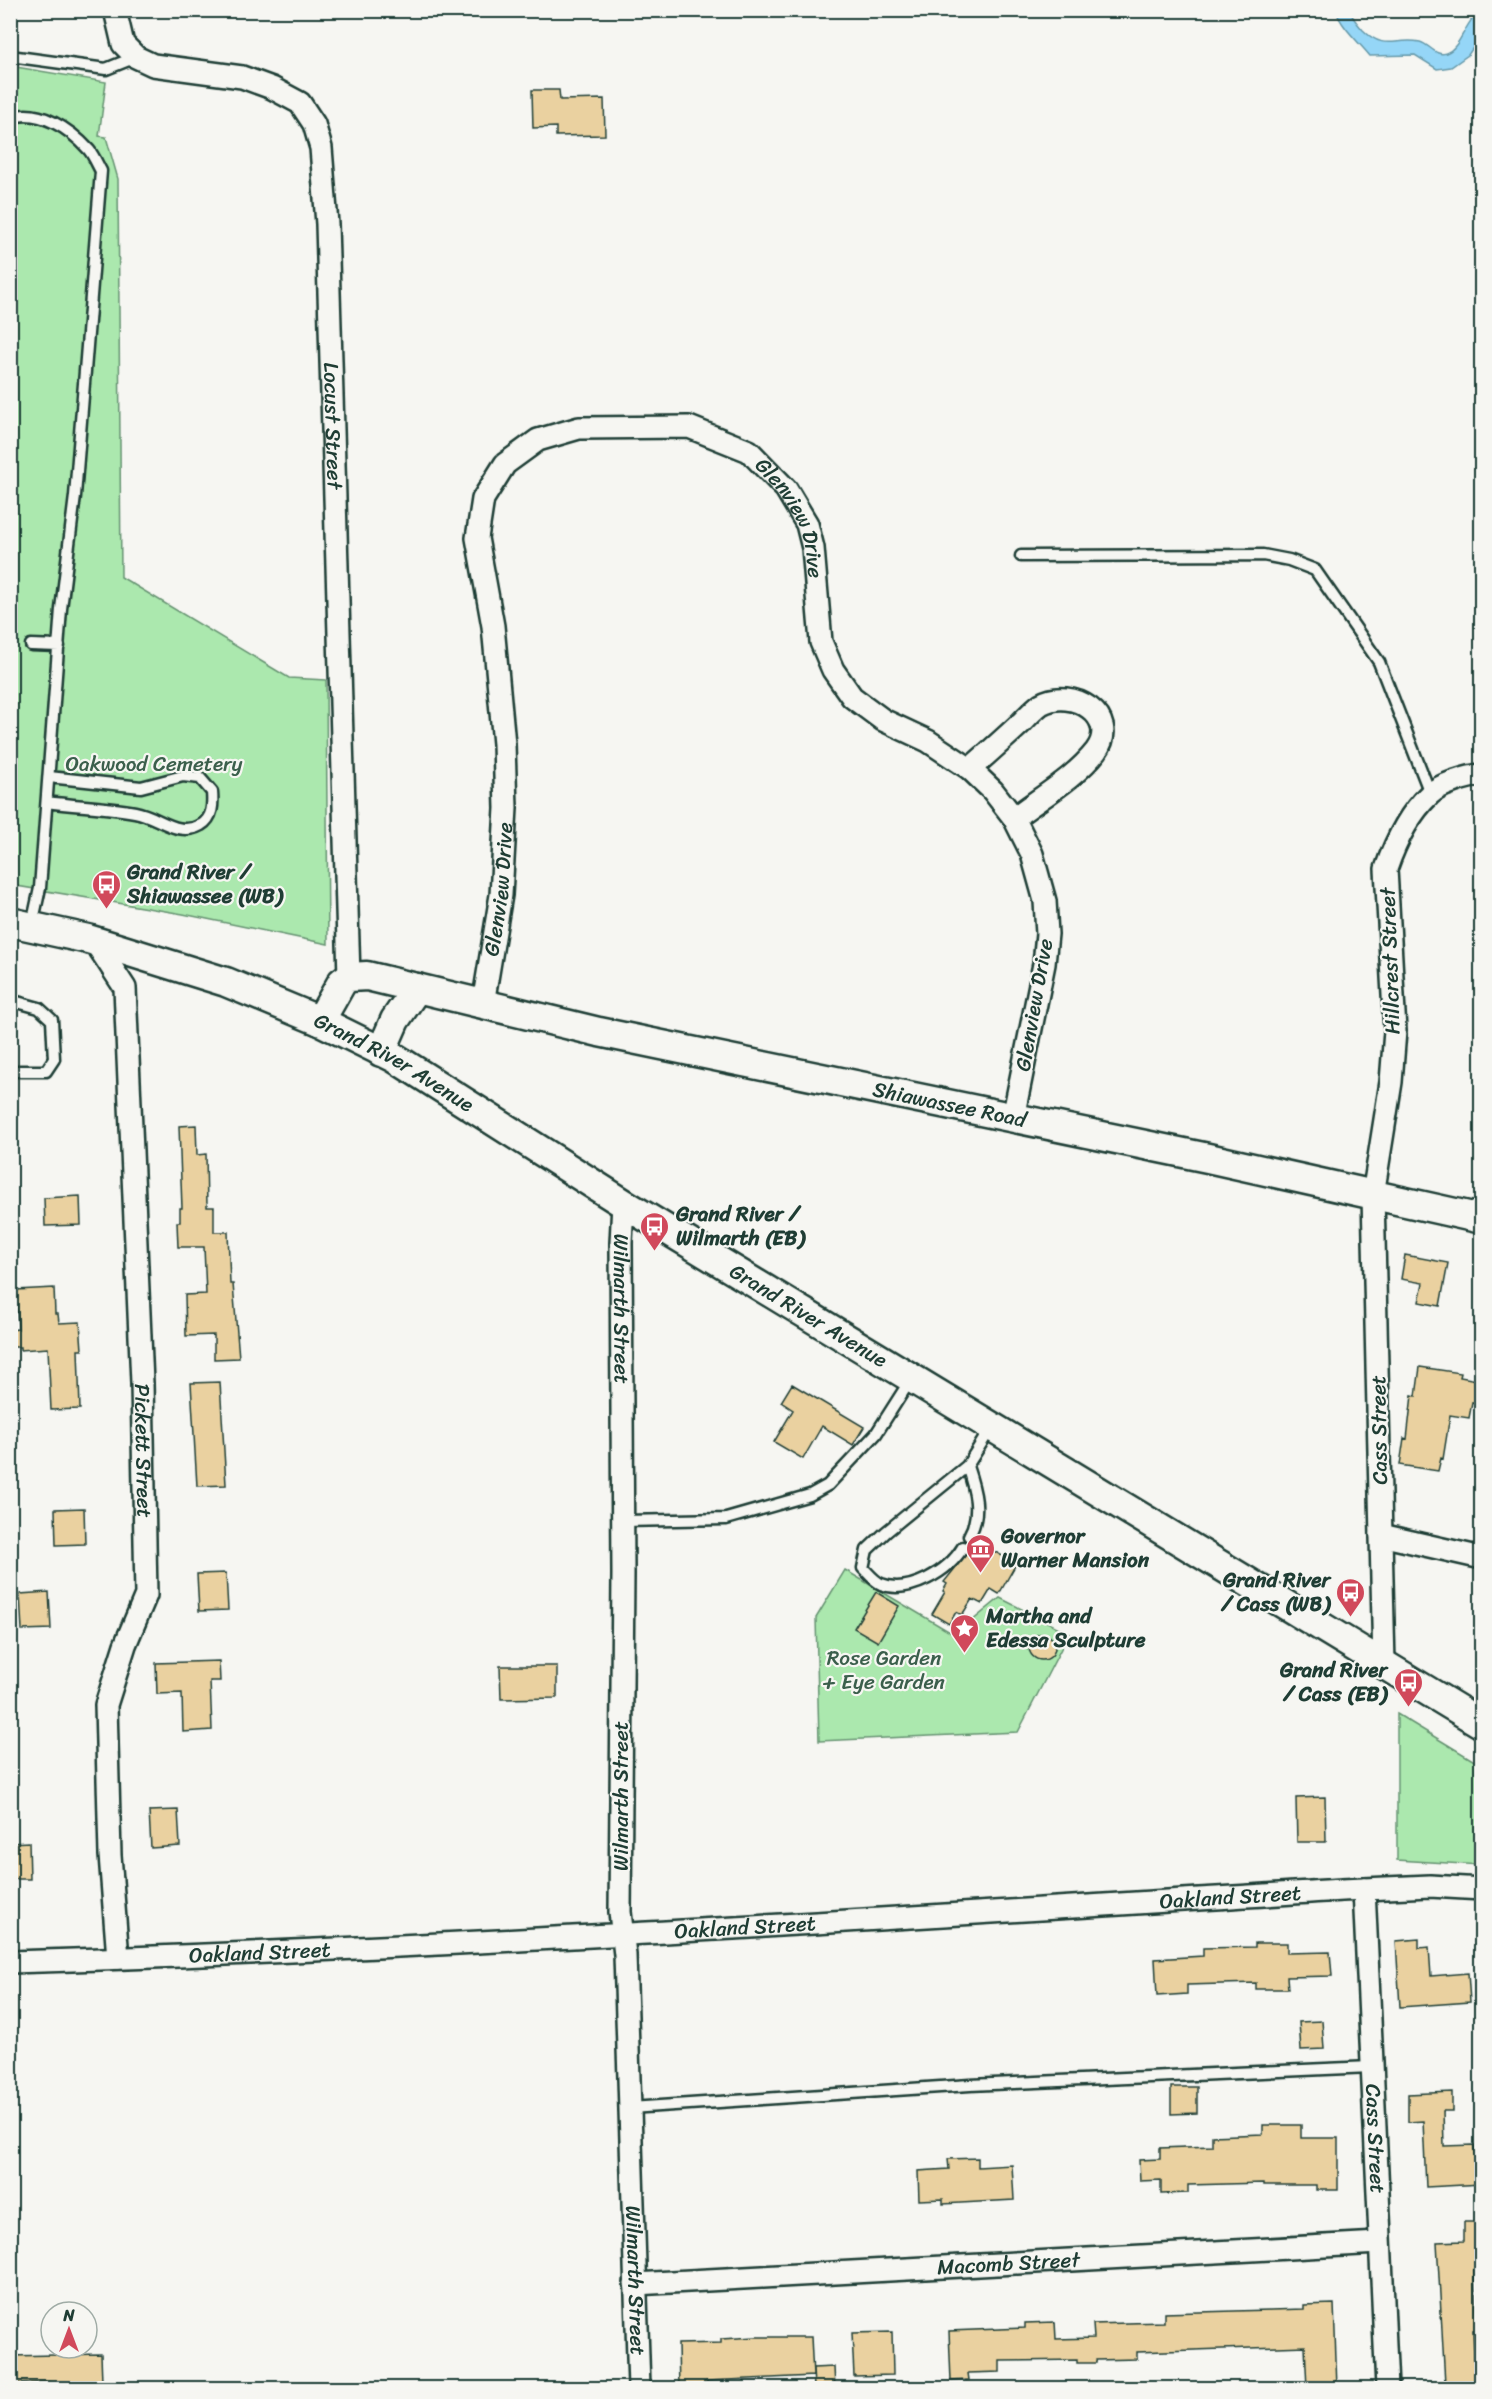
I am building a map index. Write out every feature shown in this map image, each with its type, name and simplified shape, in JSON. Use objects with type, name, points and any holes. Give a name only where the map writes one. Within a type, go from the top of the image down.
[{"type":"main road","name":"Grand River Avenue","points":[[21,924],[95,942],[226,982],[320,1021],[395,1058],[622,1203],[1482,1724]]},
{"type":"main road","name":"Shiawassee Road","points":[[349,977],[368,976],[599,1032],[1482,1219]]},
{"type":"main road","points":[[320,1021],[335,991],[349,977]]},
{"type":"main road","points":[[381,1052],[395,1020],[417,988]]},
{"type":"street","points":[[115,10],[123,45],[136,57]]},
{"type":"street","name":"Locust Street","points":[[136,57],[153,65],[242,77],[272,88],[300,103],[314,123],[321,148],[327,224],[349,977]]},
{"type":"street","name":"Glenview Drive","points":[[483,1004],[501,896],[506,808],[504,744],[493,626],[477,538],[483,499],[505,464],[538,440],[579,428],[689,427],[750,451],[786,489],[807,524],[813,548],[821,642],[832,670],[852,697],[875,714],[928,741],[970,770],[993,791],[1014,818],[1032,854],[1045,901],[1047,934],[1044,964],[1013,1118]]},
{"type":"street","points":[[970,770],[1041,704],[1060,698],[1078,700],[1089,707],[1101,721],[1102,737],[1097,750],[1079,768],[1014,818]]},
{"type":"street","points":[[1430,793],[1469,776],[1482,775]]},
{"type":"street","name":"Hillcrest Street","points":[[1373,1195],[1391,1082],[1395,1031],[1386,868],[1399,838],[1430,793]]},
{"type":"street","name":"Pickett Street","points":[[95,942],[125,988],[143,1395],[146,1595],[124,1645],[106,1705],[110,1855],[118,1958]]},
{"type":"street","name":"Cass Street","points":[[1373,1195],[1384,1665]]},
{"type":"street","name":"Wilmarth Street","points":[[622,1203],[623,1521],[620,1912],[624,1935],[639,2388]]},
{"type":"street","points":[[1381,1535],[1482,1558]]},
{"type":"street","name":"Oakland Street","points":[[10,1962],[624,1935],[1364,1889],[1430,1886],[1482,1889]]},
{"type":"street","name":"Cass Street","points":[[1364,1889],[1387,2388]]},
{"type":"street","name":"Macomb Street","points":[[635,2284],[1379,2243]]},
{"type":"lane","points":[[10,56],[106,69],[136,57]]},
{"type":"lane","points":[[10,118],[35,115],[68,131],[91,152],[100,171],[75,496],[61,609],[40,888],[21,924]]},
{"type":"lane","points":[[1021,556],[1263,555],[1289,560],[1315,570],[1379,662],[1430,793]]},
{"type":"lane","points":[[31,645],[59,646]]},
{"type":"lane","points":[[47,802],[138,812],[177,829],[191,830],[204,823],[213,808],[212,792],[200,778],[183,776],[141,787],[49,777]]},
{"type":"lane","points":[[10,1000],[39,1008],[52,1020],[54,1059],[46,1071],[10,1071]]},
{"type":"lane","points":[[623,1521],[726,1519],[810,1494],[828,1485],[876,1434],[912,1379]]},
{"type":"lane","points":[[963,1547],[956,1559],[923,1580],[904,1588],[879,1584],[863,1568],[867,1550],[967,1466],[991,1427]]},
{"type":"lane","points":[[967,1466],[974,1488],[978,1514],[969,1536]]},
{"type":"lane","points":[[630,2108],[970,2085],[1371,2067]]},
{"type":"green space","name":"Oakwood Cemetery","points":[[10,66],[106,82],[99,136],[106,137],[118,179],[121,577],[289,678],[326,680],[328,944],[183,914],[11,885]]},
{"type":"green space","name":"Rose Garden + Eye Garden","points":[[845,1570],[955,1635],[1000,1598],[1069,1633],[1018,1732],[819,1741],[816,1618]]},
{"type":"green space","points":[[1397,1714],[1481,1765],[1481,1865],[1397,1860]]},
{"type":"water","points":[[1336,11],[1350,11],[1363,30],[1378,40],[1420,42],[1442,54],[1456,46],[1471,21],[1481,11],[1481,36],[1468,55],[1451,67],[1437,69],[1415,55],[1370,56],[1346,29]]},
{"type":"building","points":[[532,90],[559,90],[560,100],[604,99],[605,135],[556,136],[556,127],[533,128]]},
{"type":"building","points":[[196,1125],[197,1155],[206,1154],[207,1207],[214,1207],[214,1232],[228,1232],[230,1284],[233,1284],[239,1358],[214,1359],[214,1335],[186,1336],[185,1295],[206,1294],[204,1247],[178,1247],[177,1222],[180,1222],[180,1208],[182,1208],[179,1126]]},
{"type":"building","points":[[80,1196],[81,1225],[45,1226],[44,1198]]},
{"type":"building","points":[[1405,1255],[1448,1263],[1440,1306],[1419,1302],[1423,1283],[1401,1279]]},
{"type":"building","points":[[54,1288],[55,1314],[58,1314],[59,1323],[80,1322],[82,1350],[78,1350],[80,1409],[51,1410],[48,1348],[20,1350],[20,1347],[10,1347],[10,1330],[18,1329],[16,1290]]},
{"type":"building","points":[[1420,1367],[1461,1373],[1460,1377],[1482,1381],[1482,1404],[1472,1402],[1469,1418],[1450,1415],[1443,1459],[1441,1458],[1438,1471],[1400,1465],[1404,1438],[1407,1439],[1412,1395],[1416,1396]]},
{"type":"building","points":[[220,1382],[226,1485],[197,1486],[191,1383]]},
{"type":"building","points":[[792,1384],[864,1427],[853,1445],[822,1426],[803,1459],[774,1442],[793,1410],[781,1402]]},
{"type":"building","points":[[84,1508],[85,1544],[56,1545],[55,1509]]},
{"type":"building","name":"Governor Warner Mansion","points":[[975,1540],[1016,1564],[999,1594],[991,1589],[982,1604],[972,1599],[962,1615],[956,1612],[949,1624],[932,1614],[945,1592],[943,1591],[947,1584],[944,1582],[969,1551],[970,1543]]},
{"type":"building","points":[[226,1573],[228,1610],[199,1611],[197,1574]]},
{"type":"building","points":[[49,1592],[51,1629],[22,1630],[20,1594]]},
{"type":"building","points":[[876,1592],[899,1606],[878,1642],[854,1628]]},
{"type":"building","points":[[1042,1634],[1051,1638],[1055,1647],[1051,1656],[1042,1660],[1033,1656],[1029,1647],[1033,1638]]},
{"type":"building","points":[[219,1661],[220,1681],[210,1681],[212,1730],[183,1732],[182,1693],[157,1694],[156,1663]]},
{"type":"building","points":[[500,1666],[557,1666],[557,1698],[501,1699]]},
{"type":"building","points":[[1325,1797],[1326,1842],[1297,1842],[1296,1798]]},
{"type":"building","points":[[178,1810],[180,1846],[151,1848],[149,1811]]},
{"type":"building","points":[[29,1842],[30,1879],[10,1879],[10,1843]]},
{"type":"building","points":[[1419,1939],[1419,1948],[1429,1947],[1431,1976],[1468,1973],[1470,2002],[1400,2007],[1396,1941]]},
{"type":"building","points":[[1255,1943],[1287,1943],[1287,1953],[1330,1952],[1332,1976],[1287,1977],[1288,1989],[1256,1989],[1256,1983],[1187,1985],[1187,1994],[1157,1996],[1155,1959],[1203,1956],[1203,1948],[1255,1947]]},
{"type":"building","points":[[1322,2021],[1324,2049],[1301,2050],[1299,2022]]},
{"type":"building","points":[[1171,2087],[1197,2087],[1197,2113],[1171,2114]]},
{"type":"building","points":[[1452,2092],[1452,2111],[1443,2111],[1444,2146],[1474,2145],[1475,2157],[1482,2157],[1482,2184],[1426,2187],[1423,2121],[1408,2122],[1408,2094]]},
{"type":"building","points":[[1263,2125],[1301,2125],[1301,2138],[1338,2138],[1338,2190],[1316,2190],[1316,2185],[1263,2185],[1263,2183],[1188,2185],[1188,2193],[1161,2194],[1161,2180],[1140,2181],[1139,2160],[1160,2159],[1160,2148],[1212,2146],[1212,2136],[1263,2134]]},
{"type":"building","points":[[978,2158],[978,2167],[1012,2165],[1014,2200],[943,2204],[943,2199],[919,2200],[918,2171],[949,2169],[948,2159]]},
{"type":"building","points":[[1464,2222],[1482,2222],[1482,2269],[1474,2269],[1475,2382],[1445,2383],[1437,2242],[1464,2241]]},
{"type":"building","points":[[1334,2304],[1337,2388],[1307,2388],[1305,2346],[1137,2352],[1137,2359],[1096,2360],[1096,2363],[1077,2363],[1077,2360],[1000,2361],[1000,2372],[968,2373],[969,2380],[951,2381],[949,2331],[1025,2328],[1025,2323],[1055,2322],[1056,2339],[1094,2338],[1093,2324],[1164,2322],[1164,2313],[1304,2309],[1304,2305]]},
{"type":"building","points":[[892,2332],[893,2375],[854,2376],[852,2333]]},
{"type":"building","points":[[811,2337],[813,2376],[707,2381],[707,2388],[679,2388],[678,2344],[721,2343],[721,2339]]},
{"type":"building","points":[[99,2354],[101,2354],[102,2382],[74,2382],[74,2388],[51,2388],[50,2382],[10,2384],[10,2356],[39,2355],[39,2360],[99,2360]]},
{"type":"building","points":[[834,2367],[835,2388],[814,2388],[813,2368]]},
{"type":"place","name":"Grand River / Shiawassee (WB)","points":[[106,910]]},
{"type":"place","name":"Grand River / Wilmarth (EB)","points":[[655,1252]]},
{"type":"place","name":"Governor Warner Mansion","points":[[980,1574]]},
{"type":"place","name":"Grand River / Cass (WB)","points":[[1351,1618]]},
{"type":"place","name":"Martha and Edessa Sculpture","points":[[965,1654]]},
{"type":"place","name":"Grand River / Cass (EB)","points":[[1408,1708]]}]
